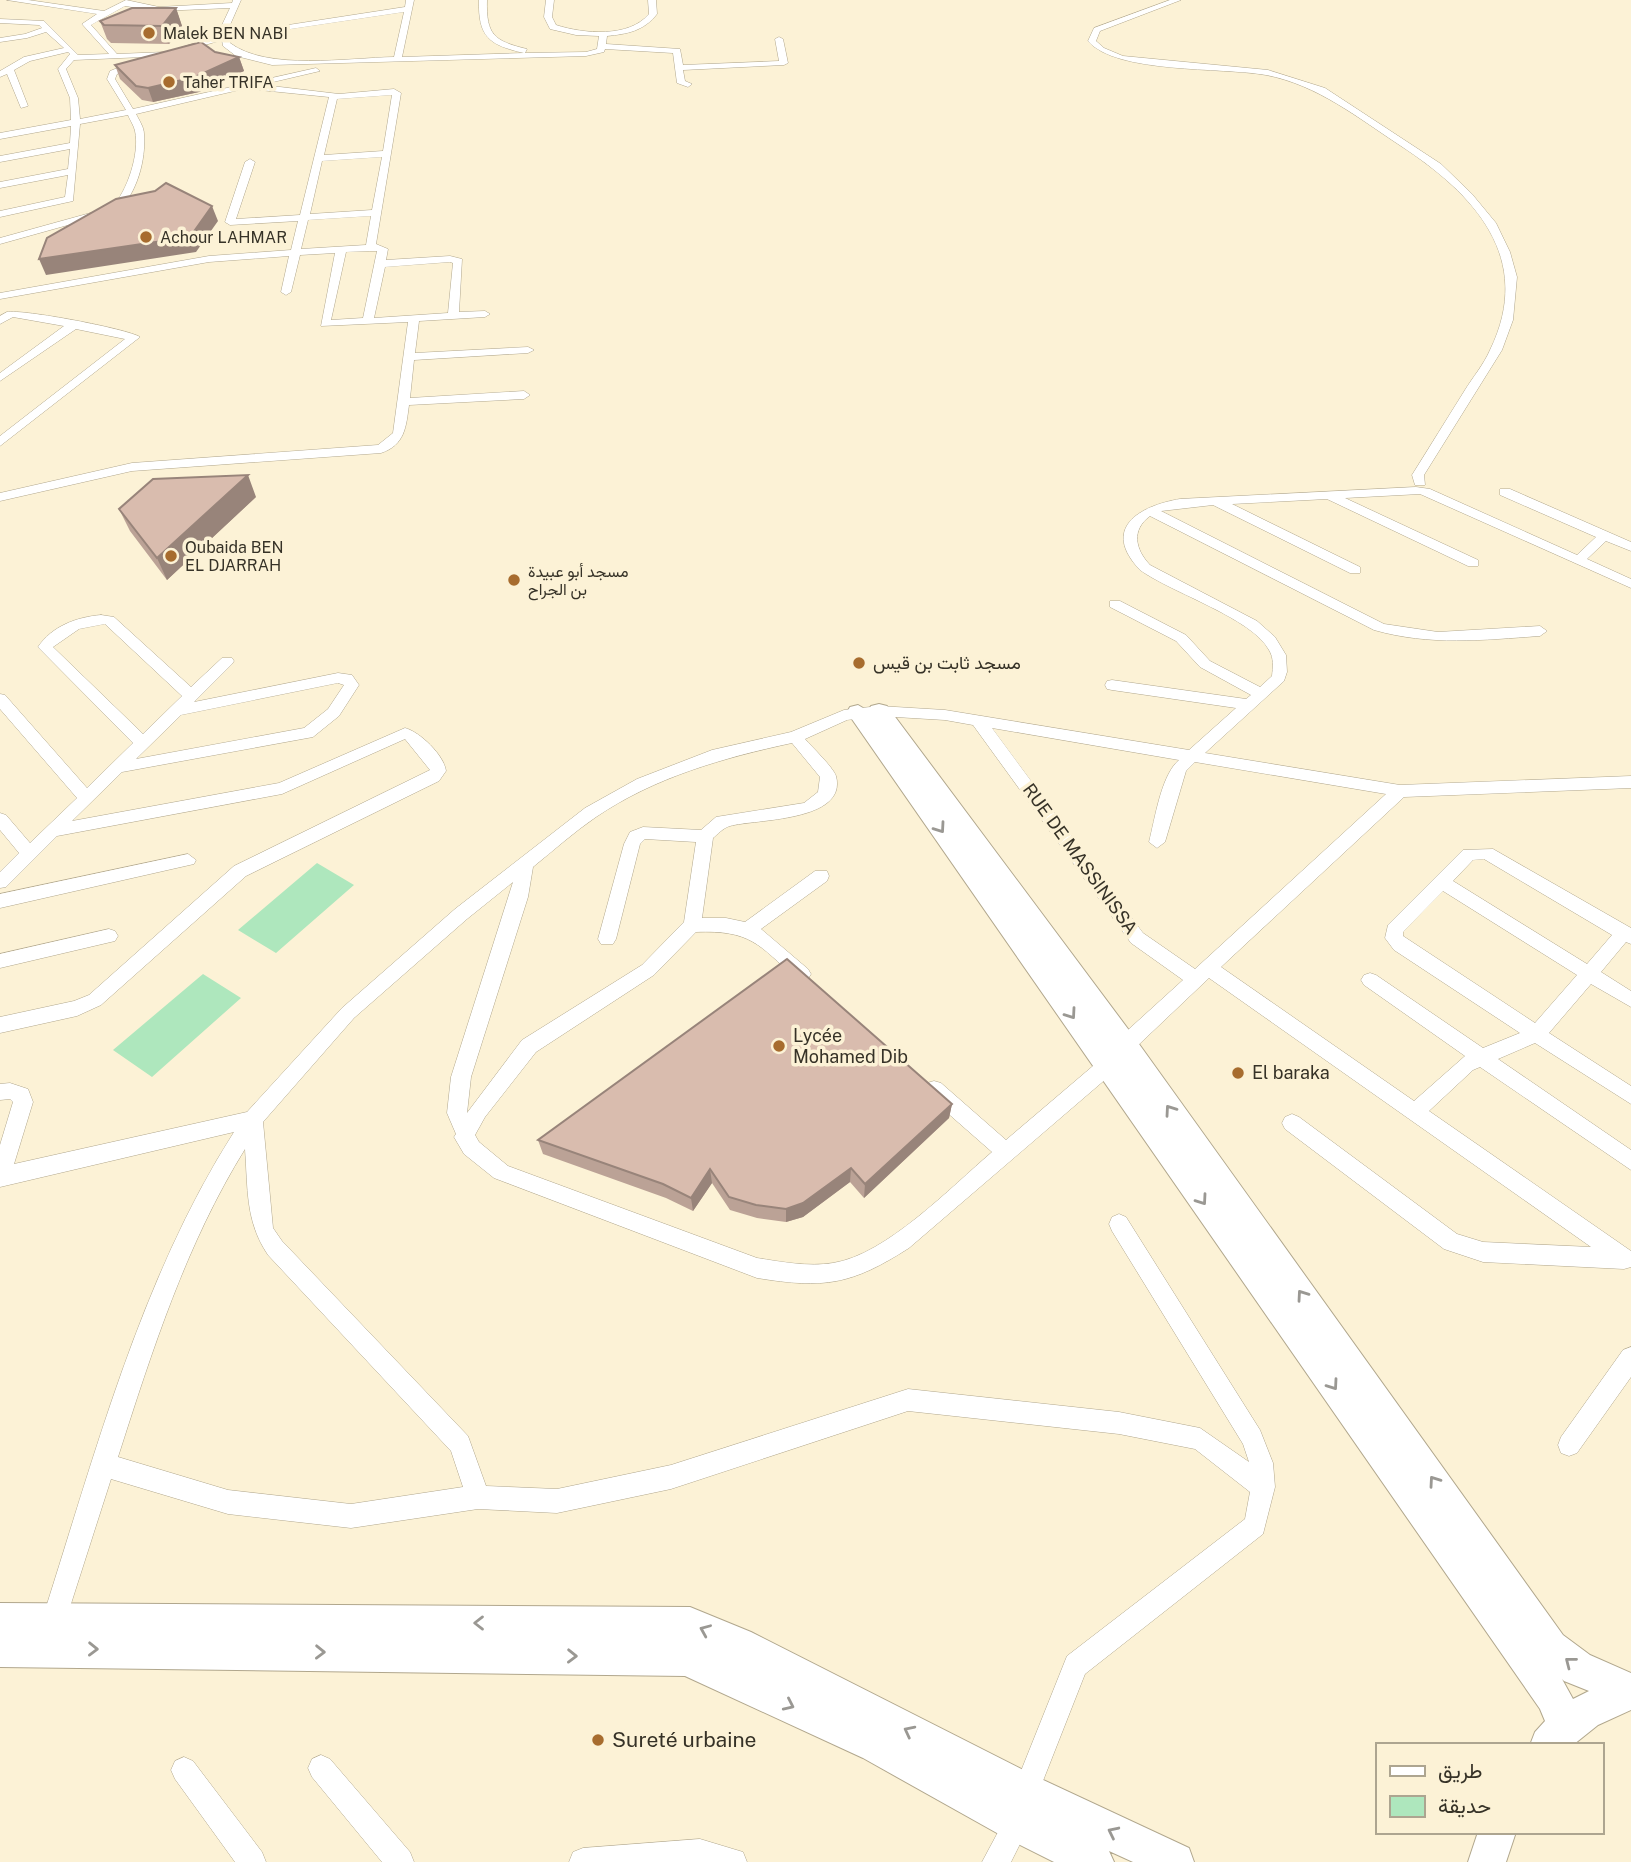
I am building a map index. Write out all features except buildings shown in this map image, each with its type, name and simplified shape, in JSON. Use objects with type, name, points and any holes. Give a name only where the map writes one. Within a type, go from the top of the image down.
[{"type":"main road","points":[[869,711],[1116,1056],[1551,1647],[1577,1668],[1631,1692]]},
{"type":"main road","points":[[1116,1056],[1555,1699],[1556,1735]]},
{"type":"main road","points":[[0,1620],[48,1634],[686,1658],[876,1745],[1022,1807],[1175,1862]]},
{"type":"main road","points":[[0,1650],[48,1634]]},
{"type":"main road","points":[[1556,1735],[1597,1705],[1631,1692]]},
{"type":"main road","points":[[1022,1807],[1095,1862]]},
{"type":"main road","points":[[1487,1862],[1496,1834]]},
{"type":"street","points":[[11,0],[105,13]]},
{"type":"street","points":[[483,0],[482,23],[488,35],[504,45],[541,55]]},
{"type":"street","points":[[550,0],[548,17],[554,26],[573,32],[603,33],[629,30],[647,23],[653,14],[652,0]]},
{"type":"street","points":[[1177,0],[1097,30],[1092,41],[1101,50],[1122,58],[1268,73],[1322,90],[1447,174],[1482,211],[1500,240],[1512,277],[1512,296],[1502,337],[1418,475],[1420,488]]},
{"type":"street","points":[[116,57],[86,24],[129,1],[159,9],[236,3],[224,37],[229,49],[262,62],[591,53],[602,46],[603,33]]},
{"type":"street","points":[[0,74],[27,59],[71,54],[116,57],[154,55],[185,50],[224,37],[409,5],[397,60]]},
{"type":"street","points":[[0,21],[33,22],[48,28],[71,54]]},
{"type":"street","points":[[0,40],[27,36],[48,28]]},
{"type":"street","points":[[679,68],[784,63],[779,39]]},
{"type":"street","points":[[602,46],[677,48],[681,83],[688,84]]},
{"type":"street","points":[[0,214],[71,199],[76,122],[74,98],[62,69],[71,54]]},
{"type":"street","points":[[0,240],[97,216],[115,209],[124,201],[137,167],[140,132],[111,76],[118,70],[154,55]]},
{"type":"street","points":[[0,136],[131,112],[358,61]]},
{"type":"street","points":[[9,68],[24,106]]},
{"type":"street","points":[[246,86],[335,95],[397,93],[370,248]]},
{"type":"street","points":[[286,292],[335,95]]},
{"type":"street","points":[[0,159],[74,145]]},
{"type":"street","points":[[319,158],[387,154]]},
{"type":"street","points":[[250,162],[230,222],[376,213]]},
{"type":"street","points":[[0,185],[73,171]]},
{"type":"street","points":[[0,296],[209,259],[383,249],[368,321]]},
{"type":"street","points":[[341,250],[325,324],[485,314]]},
{"type":"street","points":[[380,264],[455,259],[458,261],[453,316]]},
{"type":"street","points":[[0,321],[16,314],[134,337],[0,442]]},
{"type":"street","points":[[0,497],[132,467],[381,449],[389,445],[398,434],[414,318]]},
{"type":"street","points":[[0,379],[75,324]]},
{"type":"street","points":[[409,357],[528,350]]},
{"type":"street","points":[[403,402],[524,395]]},
{"type":"street","points":[[1157,842],[1173,782],[1180,768],[1190,756],[1279,678],[1282,663],[1276,647],[1248,622],[1160,576],[1136,559],[1129,537],[1140,517],[1150,511],[1180,503],[1329,496],[1420,488],[1631,584]]},
{"type":"street","points":[[1505,492],[1631,547]]},
{"type":"street","points":[[1329,496],[1473,563]]},
{"type":"street","points":[[1215,501],[1355,570]]},
{"type":"street","points":[[1150,511],[1379,627],[1398,634],[1424,637],[1540,631]]},
{"type":"street","points":[[1578,561],[1604,536]]},
{"type":"street","points":[[1115,604],[1181,638],[1205,664],[1256,700]]},
{"type":"street","points":[[142,742],[45,647],[51,639],[87,622],[109,620],[191,695]]},
{"type":"street","points":[[0,882],[227,661]]},
{"type":"street","points":[[116,768],[308,733],[316,729],[347,698],[352,685],[347,678],[338,678],[174,711]]},
{"type":"street","points":[[1112,685],[1256,700]]},
{"type":"street","points":[[0,699],[86,798]]},
{"type":"street","points":[[48,1634],[140,1354],[192,1221],[253,1119],[348,1013],[525,863],[591,812],[643,783],[719,754],[795,737],[844,715],[869,711],[945,715],[1400,790],[1631,782]]},
{"type":"street","name":"RUE DE MASSINISSA","points":[[979,722],[1137,938],[1202,973],[1415,1112],[1628,1259]]},
{"type":"street","points":[[0,1025],[77,1007],[94,1000],[240,871],[433,777],[438,766],[410,735],[405,733],[282,788],[53,831]]},
{"type":"street","points":[[464,1137],[478,1111],[529,1046],[648,970],[692,925],[705,836],[722,821],[808,808],[824,796],[828,776],[795,737]]},
{"type":"street","points":[[525,863],[519,897],[461,1077],[457,1113],[464,1137],[471,1148],[501,1172],[757,1268],[800,1275],[836,1275],[871,1261],[902,1241],[1006,1152],[1116,1056],[1400,790]]},
{"type":"street","points":[[0,819],[29,854]]},
{"type":"street","points":[[607,939],[636,836],[643,832],[705,836]]},
{"type":"street","points":[[1415,1112],[1466,1064],[1537,1034],[1588,974],[1628,935],[1487,853],[1469,854],[1394,930],[1394,938],[1400,945],[1537,1034],[1631,1096]]},
{"type":"street","points":[[0,901],[188,860]]},
{"type":"street","points":[[747,930],[821,876]]},
{"type":"street","points":[[1441,882],[1631,1000]]},
{"type":"street","points":[[487,894],[519,897]]},
{"type":"street","points":[[692,925],[732,925],[747,930],[758,936],[819,989]]},
{"type":"street","points":[[0,961],[109,936]]},
{"type":"street","points":[[1370,980],[1631,1161]]},
{"type":"street","points":[[923,1080],[1006,1152]]},
{"type":"street","points":[[0,1092],[21,1094],[23,1102],[0,1177],[253,1119]]},
{"type":"street","points":[[253,1119],[260,1217],[264,1232],[275,1248],[460,1444],[478,1497]]},
{"type":"street","points":[[1292,1123],[1451,1242],[1483,1252],[1628,1259]]},
{"type":"street","points":[[996,1862],[1022,1807],[1076,1665],[1255,1526],[1263,1487],[1261,1463],[1252,1438],[1119,1224]]},
{"type":"street","points":[[1569,1444],[1631,1358]]},
{"type":"street","points":[[105,1465],[228,1502],[351,1516],[478,1497],[557,1501],[671,1477],[908,1400],[1119,1423],[1200,1439],[1263,1487]]},
{"type":"street","points":[[321,1768],[400,1862]]},
{"type":"street","points":[[184,1770],[252,1862]]},
{"type":"street","points":[[583,1862],[700,1853],[733,1862]]},
{"type":"green space","points":[[317,863],[354,885],[276,953],[238,930]]},
{"type":"green space","points":[[203,974],[241,998],[152,1077],[113,1050]]},
{"type":"place","name":"Malek BEN NABI","points":[[149,33]]},
{"type":"place","name":"Taher TRIFA","points":[[169,82]]},
{"type":"place","name":"Achour LAHMAR","points":[[146,237]]},
{"type":"place","name":"Oubaida BEN EL DJARRAH","points":[[171,556]]},
{"type":"place","name":"مسجد أبو عبيدة بن الجراح","points":[[514,580]]},
{"type":"place","name":"مسجد ثابت بن قيس","points":[[859,663]]},
{"type":"place","name":"Lycée Mohamed Dib","points":[[779,1046]]},
{"type":"place","name":"El baraka","points":[[1238,1073]]},
{"type":"place","name":"Sureté urbaine","points":[[598,1740]]}]
